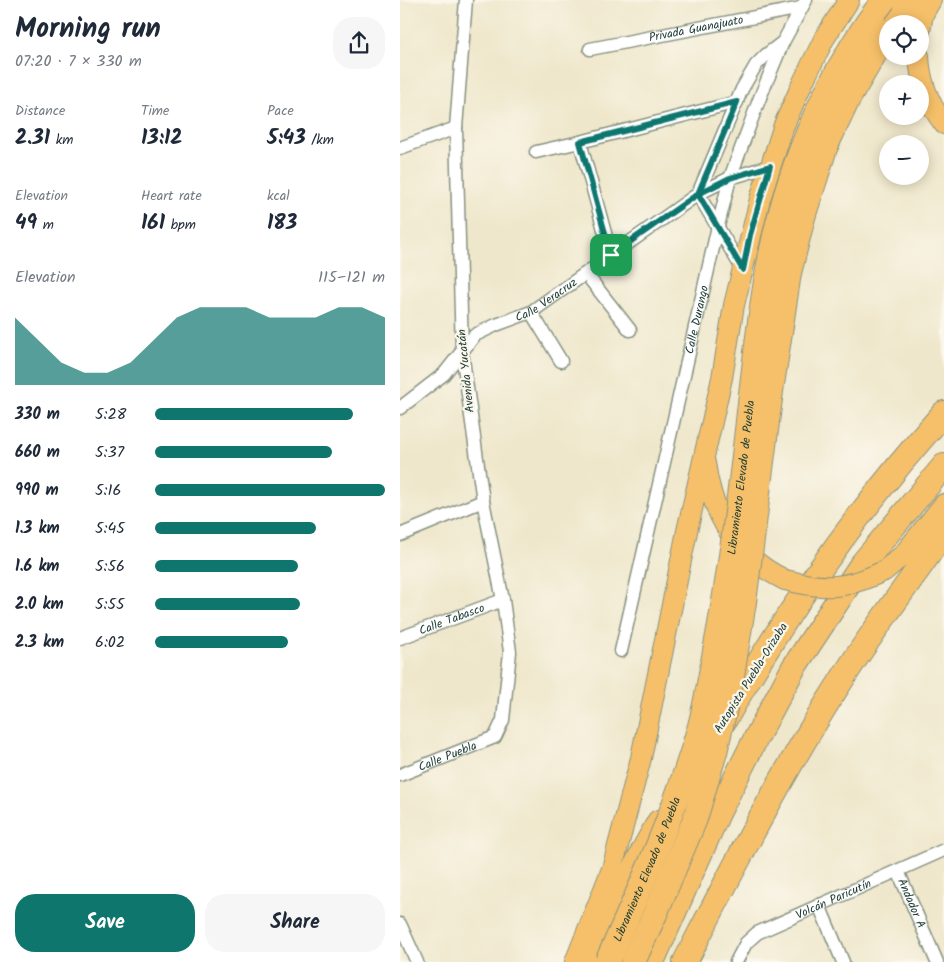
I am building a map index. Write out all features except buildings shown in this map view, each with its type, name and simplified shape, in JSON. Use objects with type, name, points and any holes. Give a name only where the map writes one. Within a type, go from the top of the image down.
[{"type":"highway","name":"Libramiento Elevado de Puebla","points":[[607,962],[676,801],[701,724],[717,644],[738,505],[759,325],[772,252],[786,196],[800,154],[819,109],[851,49],[884,0]]},
{"type":"highway","points":[[898,15],[909,0]]},
{"type":"highway","name":"Libramiento Elevado de Puebla","points":[[633,962],[695,819],[715,752],[731,682],[744,602],[771,391],[789,273],[803,217],[825,148],[848,99],[879,46]]},
{"type":"highway","name":"Autopista Puebla-Orizaba","points":[[590,962],[644,849],[685,775],[713,740],[757,666],[809,587],[879,492],[944,413]]},
{"type":"highway","points":[[652,962],[719,812],[794,667],[862,564],[944,466]]},
{"type":"highway","points":[[685,962],[770,799],[811,729],[873,632],[944,532]]},
{"type":"main road","points":[[574,962],[612,868],[641,758],[705,448],[722,378],[734,305],[750,235],[784,125],[824,40],[849,0]]},
{"type":"main road","points":[[923,15],[931,0]]},
{"type":"main road","points":[[920,65],[929,99],[941,120]]},
{"type":"main road","points":[[705,448],[712,494],[724,523],[743,550],[754,561],[767,572],[785,580],[834,588],[860,582],[884,571],[902,555],[944,504]]},
{"type":"street","name":"Avenida Yucatán","points":[[466,0],[456,128],[462,352],[483,501],[510,652],[503,720],[495,737]]},
{"type":"street","name":"Calle Durango","points":[[621,651],[730,178],[783,42],[804,4]]},
{"type":"street","name":"Privada Guanajuato","points":[[590,50],[804,4]]},
{"type":"street","points":[[743,270],[698,194],[742,89],[756,65],[783,42]]},
{"type":"street","points":[[536,152],[737,102]]},
{"type":"street","points":[[400,148],[456,128]]},
{"type":"street","points":[[580,142],[611,255]]},
{"type":"street","name":"Calle Veracruz","points":[[400,408],[444,374],[475,336],[496,325],[531,312],[698,194],[730,178],[770,166]]},
{"type":"street","points":[[586,274],[630,330]]},
{"type":"street","points":[[531,312],[561,361]]},
{"type":"street","points":[[400,535],[483,501]]},
{"type":"street","name":"Calle Tabasco","points":[[400,638],[502,600]]},
{"type":"street","name":"Calle Puebla","points":[[400,775],[495,737]]},
{"type":"street","name":"Volcán Paricutín","points":[[737,961],[746,943],[757,933],[944,850]]},
{"type":"street","name":"Andador A","points":[[898,871],[937,962]]},
{"type":"street","points":[[819,905],[843,962]]},
{"type":"street","points":[[400,924],[416,962]]},
{"type":"route","points":[[611,255],[580,142],[737,102],[698,194],[743,270],[750,235],[770,166],[730,178],[698,194],[611,255]]}]
